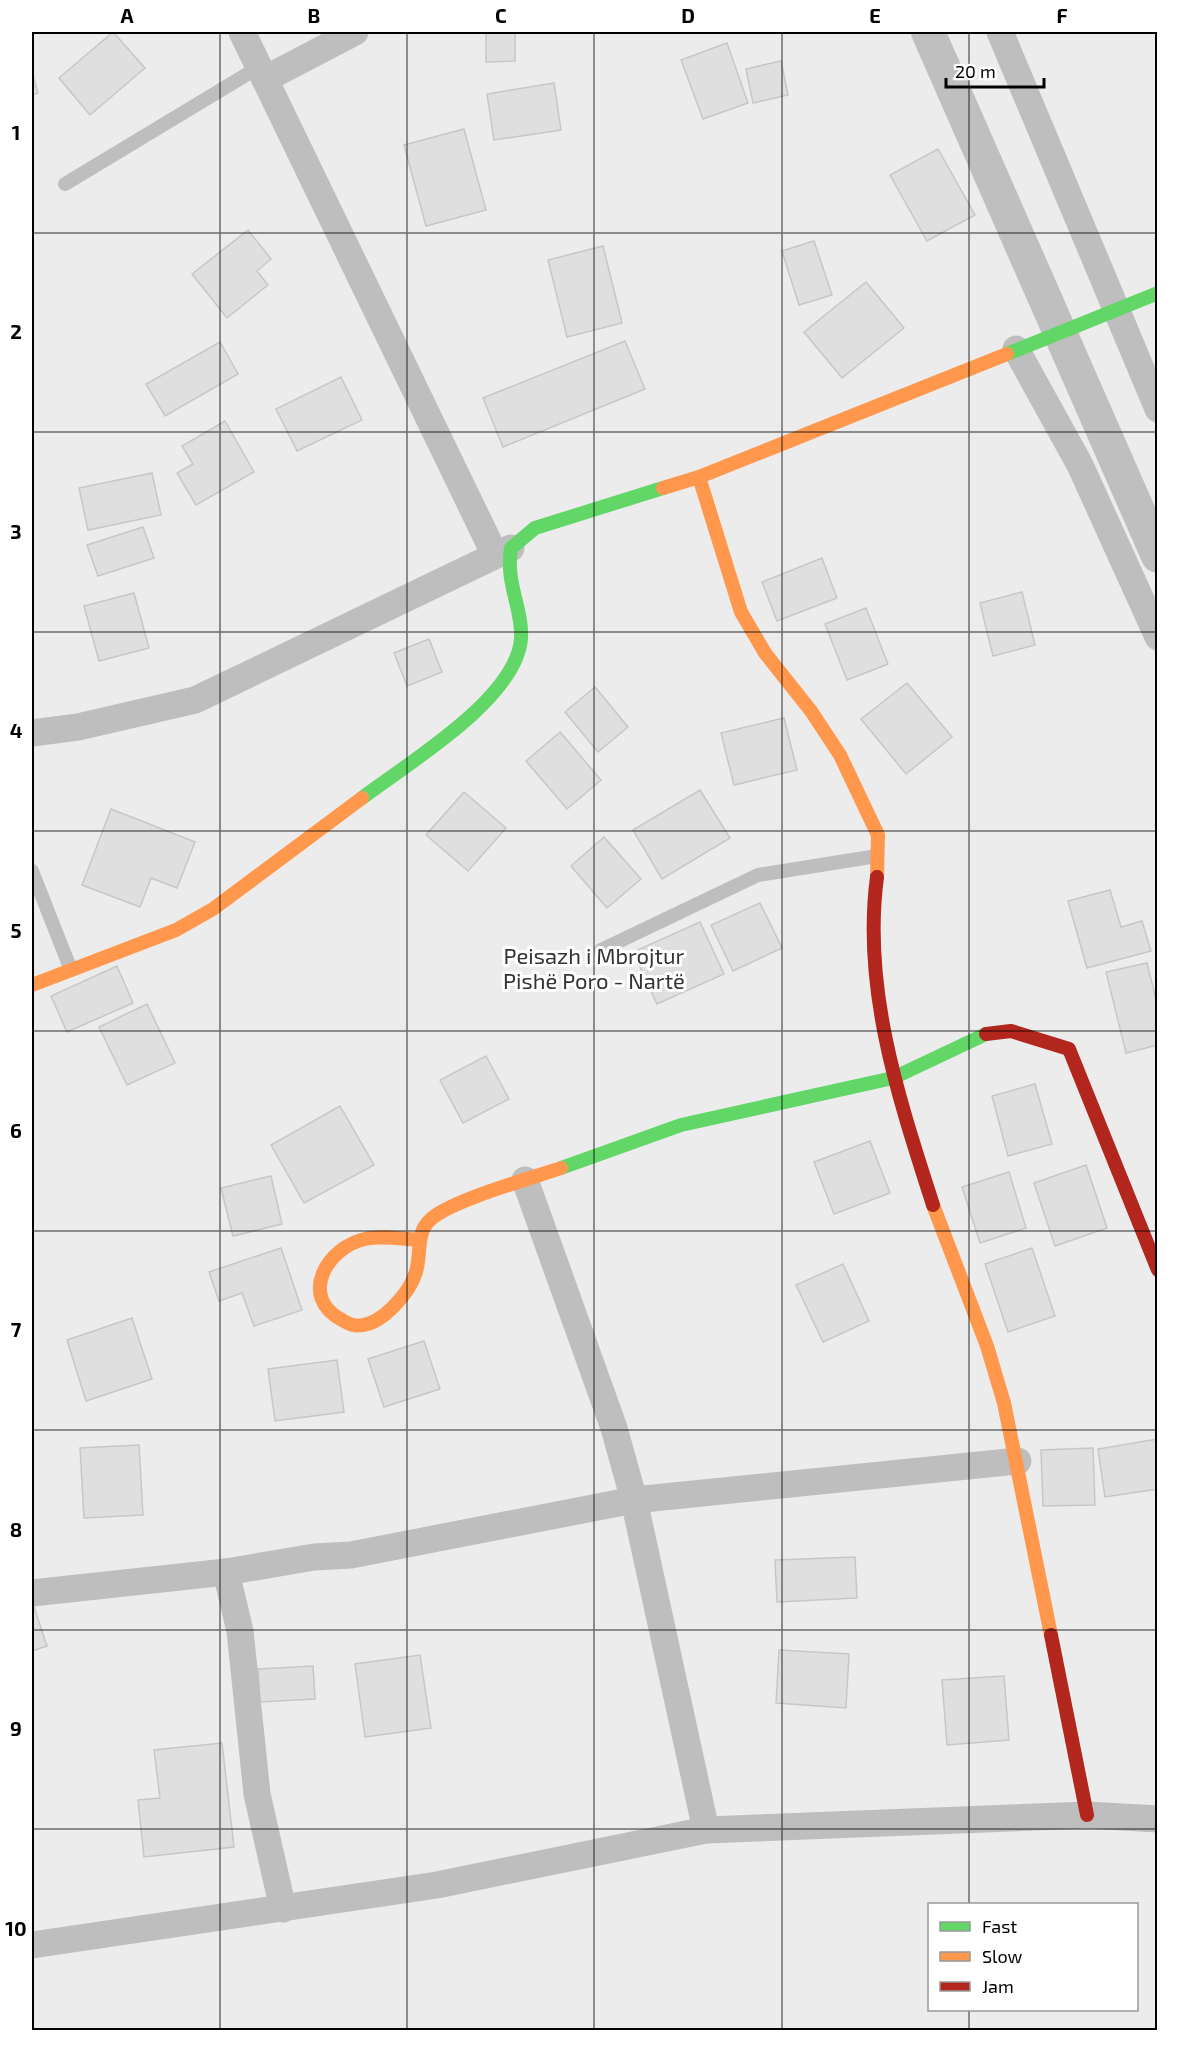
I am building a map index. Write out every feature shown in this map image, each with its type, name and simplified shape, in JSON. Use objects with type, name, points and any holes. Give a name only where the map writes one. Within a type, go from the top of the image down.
[{"type":"street","points":[[32,985],[176,930],[213,909],[481,709],[510,670],[518,652],[521,637],[503,552],[242,32]]},
{"type":"street","points":[[262,73],[355,32]]},
{"type":"street","points":[[1000,32],[1108,313],[1158,409]]},
{"type":"street","points":[[32,733],[78,727],[195,700],[503,552],[535,528],[699,477],[1158,293]]},
{"type":"street","points":[[1021,347],[1080,465],[1158,637]]},
{"type":"street","points":[[699,477],[741,612],[765,653],[811,711],[840,755],[878,835],[872,913],[872,951],[893,1078],[933,1206],[987,1346],[1005,1402],[1087,1815]]},
{"type":"street","points":[[420,1240],[367,1238],[347,1245],[331,1257],[321,1276],[320,1297],[332,1316],[353,1326],[366,1325],[383,1316],[408,1288],[416,1272],[420,1240],[430,1219],[442,1211],[681,1125],[893,1078],[982,1035],[1011,1031],[1069,1049],[1158,1270]]},
{"type":"street","points":[[525,1180],[614,1428],[634,1500],[706,1830]]},
{"type":"street","points":[[32,1593],[226,1572],[314,1557],[351,1555],[634,1500],[1018,1461]]},
{"type":"street","points":[[226,1572],[240,1631],[257,1794],[283,1909]]},
{"type":"street","points":[[32,1945],[436,1886],[706,1830],[1087,1815],[1158,1819]]},
{"type":"lane","points":[[65,184],[262,73]]},
{"type":"lane","points":[[601,950],[758,875],[878,856]]},
{"type":"lane","points":[[32,872],[71,971]]},
{"type":"green space","name":"Peisazh i Mbrojtur Pishë Poro - Nartë","points":[[32,32],[1157,32],[1157,2030],[32,2030]]},
{"type":"building","points":[[113,32],[145,68],[90,115],[59,78]]},
{"type":"building","points":[[486,32],[515,32],[515,61],[486,62]]},
{"type":"building","points":[[727,43],[748,103],[703,119],[681,60]]},
{"type":"building","points":[[781,61],[788,95],[753,103],[746,69]]},
{"type":"building","points":[[32,72],[38,93],[32,95]]},
{"type":"building","points":[[554,83],[561,130],[494,140],[487,94]]},
{"type":"building","points":[[464,129],[486,210],[426,226],[404,145]]},
{"type":"building","points":[[938,149],[975,215],[927,241],[890,175]]},
{"type":"building","points":[[248,230],[271,259],[257,271],[268,285],[227,318],[192,274]]},
{"type":"building","points":[[814,241],[832,295],[799,305],[782,251]]},
{"type":"building","points":[[603,246],[622,323],[567,337],[548,260]]},
{"type":"building","points":[[866,282],[904,328],[842,378],[804,332]]},
{"type":"building","points":[[625,341],[645,389],[503,447],[483,398]]},
{"type":"building","points":[[220,342],[238,374],[165,416],[146,384]]},
{"type":"building","points":[[341,377],[362,420],[297,451],[276,409]]},
{"type":"building","points":[[225,421],[254,472],[196,505],[177,473],[193,464],[182,446]]},
{"type":"building","points":[[152,473],[161,515],[88,530],[79,488]]},
{"type":"building","points":[[143,527],[154,558],[98,576],[87,545]]},
{"type":"building","points":[[822,558],[837,598],[777,621],[762,582]]},
{"type":"building","points":[[1022,592],[1035,645],[993,656],[980,603]]},
{"type":"building","points":[[134,593],[149,648],[99,661],[84,606]]},
{"type":"building","points":[[866,608],[888,664],[847,680],[825,624]]},
{"type":"building","points":[[429,639],[442,672],[407,686],[394,653]]},
{"type":"building","points":[[907,683],[952,737],[906,774],[861,719]]},
{"type":"building","points":[[595,687],[628,727],[598,752],[565,712]]},
{"type":"building","points":[[784,718],[797,770],[734,785],[721,733]]},
{"type":"building","points":[[560,732],[601,780],[567,809],[526,761]]},
{"type":"building","points":[[700,790],[730,838],[662,879],[633,830]]},
{"type":"building","points":[[464,792],[506,828],[468,871],[426,835]]},
{"type":"building","points":[[111,809],[195,842],[177,888],[151,878],[140,907],[82,885]]},
{"type":"building","points":[[604,837],[641,879],[607,908],[571,866]]},
{"type":"building","points":[[1110,890],[1121,927],[1142,921],[1151,951],[1087,968],[1068,901]]},
{"type":"building","points":[[760,903],[782,948],[733,971],[711,925]]},
{"type":"building","points":[[700,922],[724,974],[657,1004],[633,952]]},
{"type":"building","points":[[1147,963],[1158,1007],[1158,1045],[1126,1053],[1106,972]]},
{"type":"building","points":[[117,966],[133,1003],[67,1032],[51,996]]},
{"type":"building","points":[[147,1004],[175,1063],[127,1085],[99,1027]]},
{"type":"building","points":[[486,1056],[509,1099],[463,1123],[440,1080]]},
{"type":"building","points":[[1035,1084],[1052,1144],[1008,1156],[992,1096]]},
{"type":"building","points":[[340,1106],[374,1165],[304,1203],[271,1145]]},
{"type":"building","points":[[870,1141],[890,1193],[834,1214],[814,1162]]},
{"type":"building","points":[[1086,1165],[1107,1228],[1055,1246],[1034,1183]]},
{"type":"building","points":[[1009,1172],[1026,1228],[980,1243],[962,1187]]},
{"type":"building","points":[[271,1176],[282,1224],[233,1236],[221,1188]]},
{"type":"building","points":[[281,1248],[302,1310],[254,1326],[242,1293],[219,1301],[209,1272]]},
{"type":"building","points":[[1032,1248],[1055,1316],[1008,1332],[985,1264]]},
{"type":"building","points":[[843,1264],[869,1321],[823,1342],[796,1285]]},
{"type":"building","points":[[132,1318],[152,1379],[86,1401],[67,1340]]},
{"type":"building","points":[[424,1341],[440,1389],[384,1407],[368,1359]]},
{"type":"building","points":[[337,1360],[344,1412],[275,1421],[268,1369]]},
{"type":"building","points":[[1158,1439],[1158,1489],[1105,1497],[1098,1449]]},
{"type":"building","points":[[139,1445],[143,1515],[84,1518],[80,1448]]},
{"type":"building","points":[[1093,1448],[1095,1505],[1043,1506],[1041,1450]]},
{"type":"building","points":[[855,1557],[857,1598],[777,1602],[775,1560]]},
{"type":"building","points":[[34,1607],[47,1646],[32,1651],[32,1608]]},
{"type":"building","points":[[779,1650],[849,1654],[846,1708],[776,1703]]},
{"type":"building","points":[[420,1655],[431,1728],[365,1737],[355,1664]]},
{"type":"building","points":[[313,1666],[315,1699],[260,1702],[258,1669]]},
{"type":"building","points":[[1004,1676],[1009,1740],[947,1745],[942,1680]]},
{"type":"building","points":[[222,1743],[234,1847],[144,1857],[138,1800],[160,1798],[154,1750]]},
{"type":"waterway","points":[[928,32],[1158,556]]},
{"type":"traffic: fast","points":[[1007,354],[1158,293]]},
{"type":"traffic: fast","points":[[362,798],[457,728],[501,684],[515,662],[521,639],[521,628],[510,573],[511,548],[535,528],[663,488]]},
{"type":"traffic: fast","points":[[561,1168],[681,1125],[893,1078],[986,1034]]},
{"type":"traffic: slow","points":[[663,488],[699,477],[1007,354]]},
{"type":"traffic: slow","points":[[699,477],[741,612],[765,653],[811,711],[840,755],[878,835],[877,877]]},
{"type":"traffic: slow","points":[[32,985],[176,930],[213,909],[362,798]]},
{"type":"traffic: slow","points":[[420,1240],[371,1238],[351,1244],[339,1252],[329,1262],[320,1286],[322,1299],[329,1310],[349,1324],[371,1323],[395,1305],[413,1280],[423,1231],[430,1220],[454,1205],[561,1168]]},
{"type":"traffic: slow","points":[[933,1205],[987,1346],[1004,1403],[1051,1635]]},
{"type":"traffic: jam","points":[[877,877],[874,919],[879,1002],[896,1084],[933,1205]]},
{"type":"traffic: jam","points":[[986,1034],[1011,1031],[1069,1049],[1158,1270]]},
{"type":"traffic: jam","points":[[1051,1635],[1087,1815]]}]
